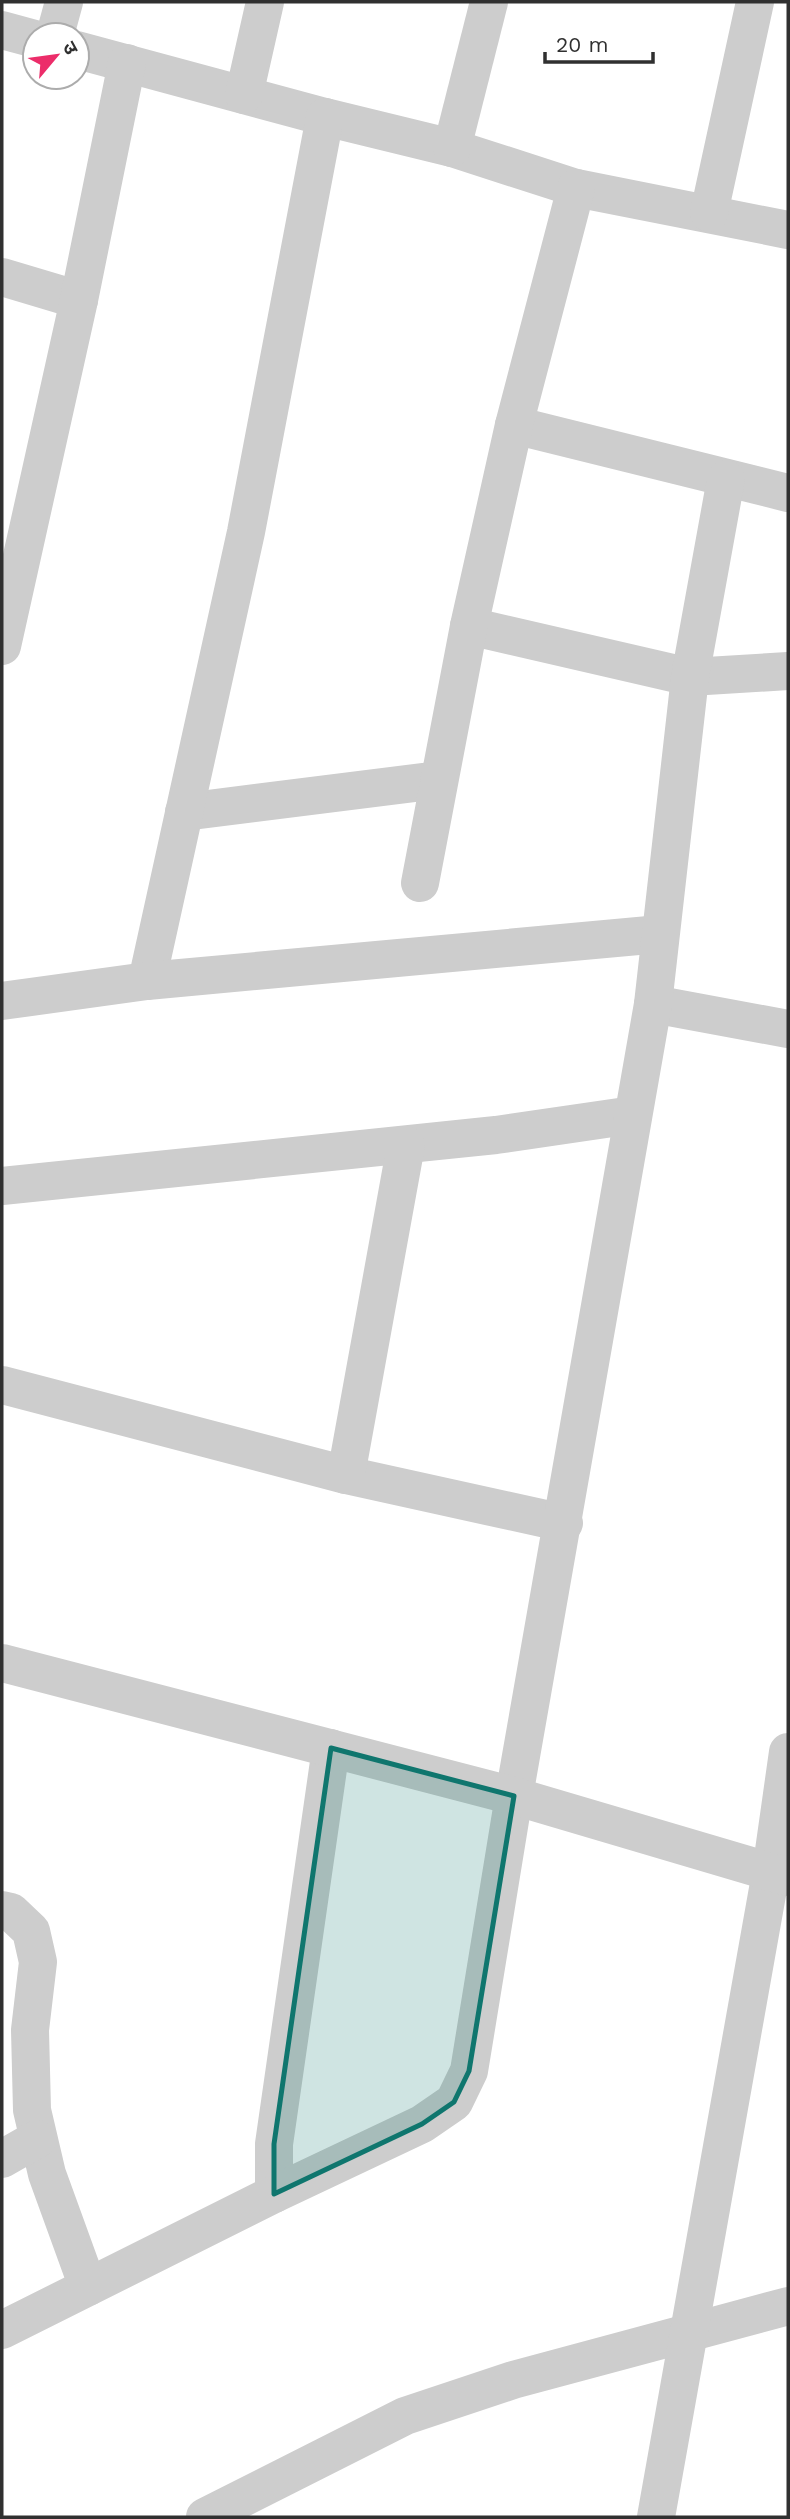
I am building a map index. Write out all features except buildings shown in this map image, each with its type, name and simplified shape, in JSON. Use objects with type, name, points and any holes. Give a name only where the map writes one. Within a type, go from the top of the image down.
[{"type":"street","points":[[59,21],[64,2]]},
{"type":"street","points":[[244,95],[265,2]]},
{"type":"street","points":[[452,148],[489,2]]},
{"type":"street","points":[[709,213],[755,2]]},
{"type":"street","points":[[2,30],[21,35]]},
{"type":"street","points":[[91,54],[325,117],[452,148],[576,188],[788,230]]},
{"type":"street","points":[[2,646],[79,300],[127,63]]},
{"type":"street","points":[[147,981],[246,532],[325,117]]},
{"type":"street","points":[[420,883],[469,626],[514,425],[576,188]]},
{"type":"street","points":[[2,278],[79,300]]},
{"type":"street","points":[[514,425],[788,493]]},
{"type":"street","points":[[2,2330],[274,2194],[422,2124],[454,2102],[469,2071],[514,1796],[653,1004],[690,677],[726,479]]},
{"type":"street","points":[[469,626],[690,677],[788,671]]},
{"type":"street","points":[[184,812],[439,780]]},
{"type":"street","points":[[2,1001],[147,981],[660,934]]},
{"type":"street","points":[[653,1004],[788,1029]]},
{"type":"street","points":[[2,1186],[496,1135],[633,1115]]},
{"type":"street","points":[[346,1475],[405,1145]]},
{"type":"street","points":[[2,1385],[346,1475],[564,1523]]},
{"type":"street","points":[[2,1663],[514,1796],[780,1874]]},
{"type":"street","points":[[274,2194],[274,2144],[331,1748]]},
{"type":"street","points":[[656,2517],[688,2332],[780,1874],[788,1752]]},
{"type":"street","points":[[2,1910],[11,1912],[31,1931],[38,1962],[16,2034],[37,2139],[47,2174],[89,2287]]},
{"type":"street","points":[[2,2159],[37,2139]]},
{"type":"street","points":[[205,2517],[405,2416],[513,2379],[788,2306]]},
{"type":"highlighted area","points":[[331,1748],[514,1796],[469,2071],[454,2102],[422,2124],[274,2194],[274,2144]]}]
